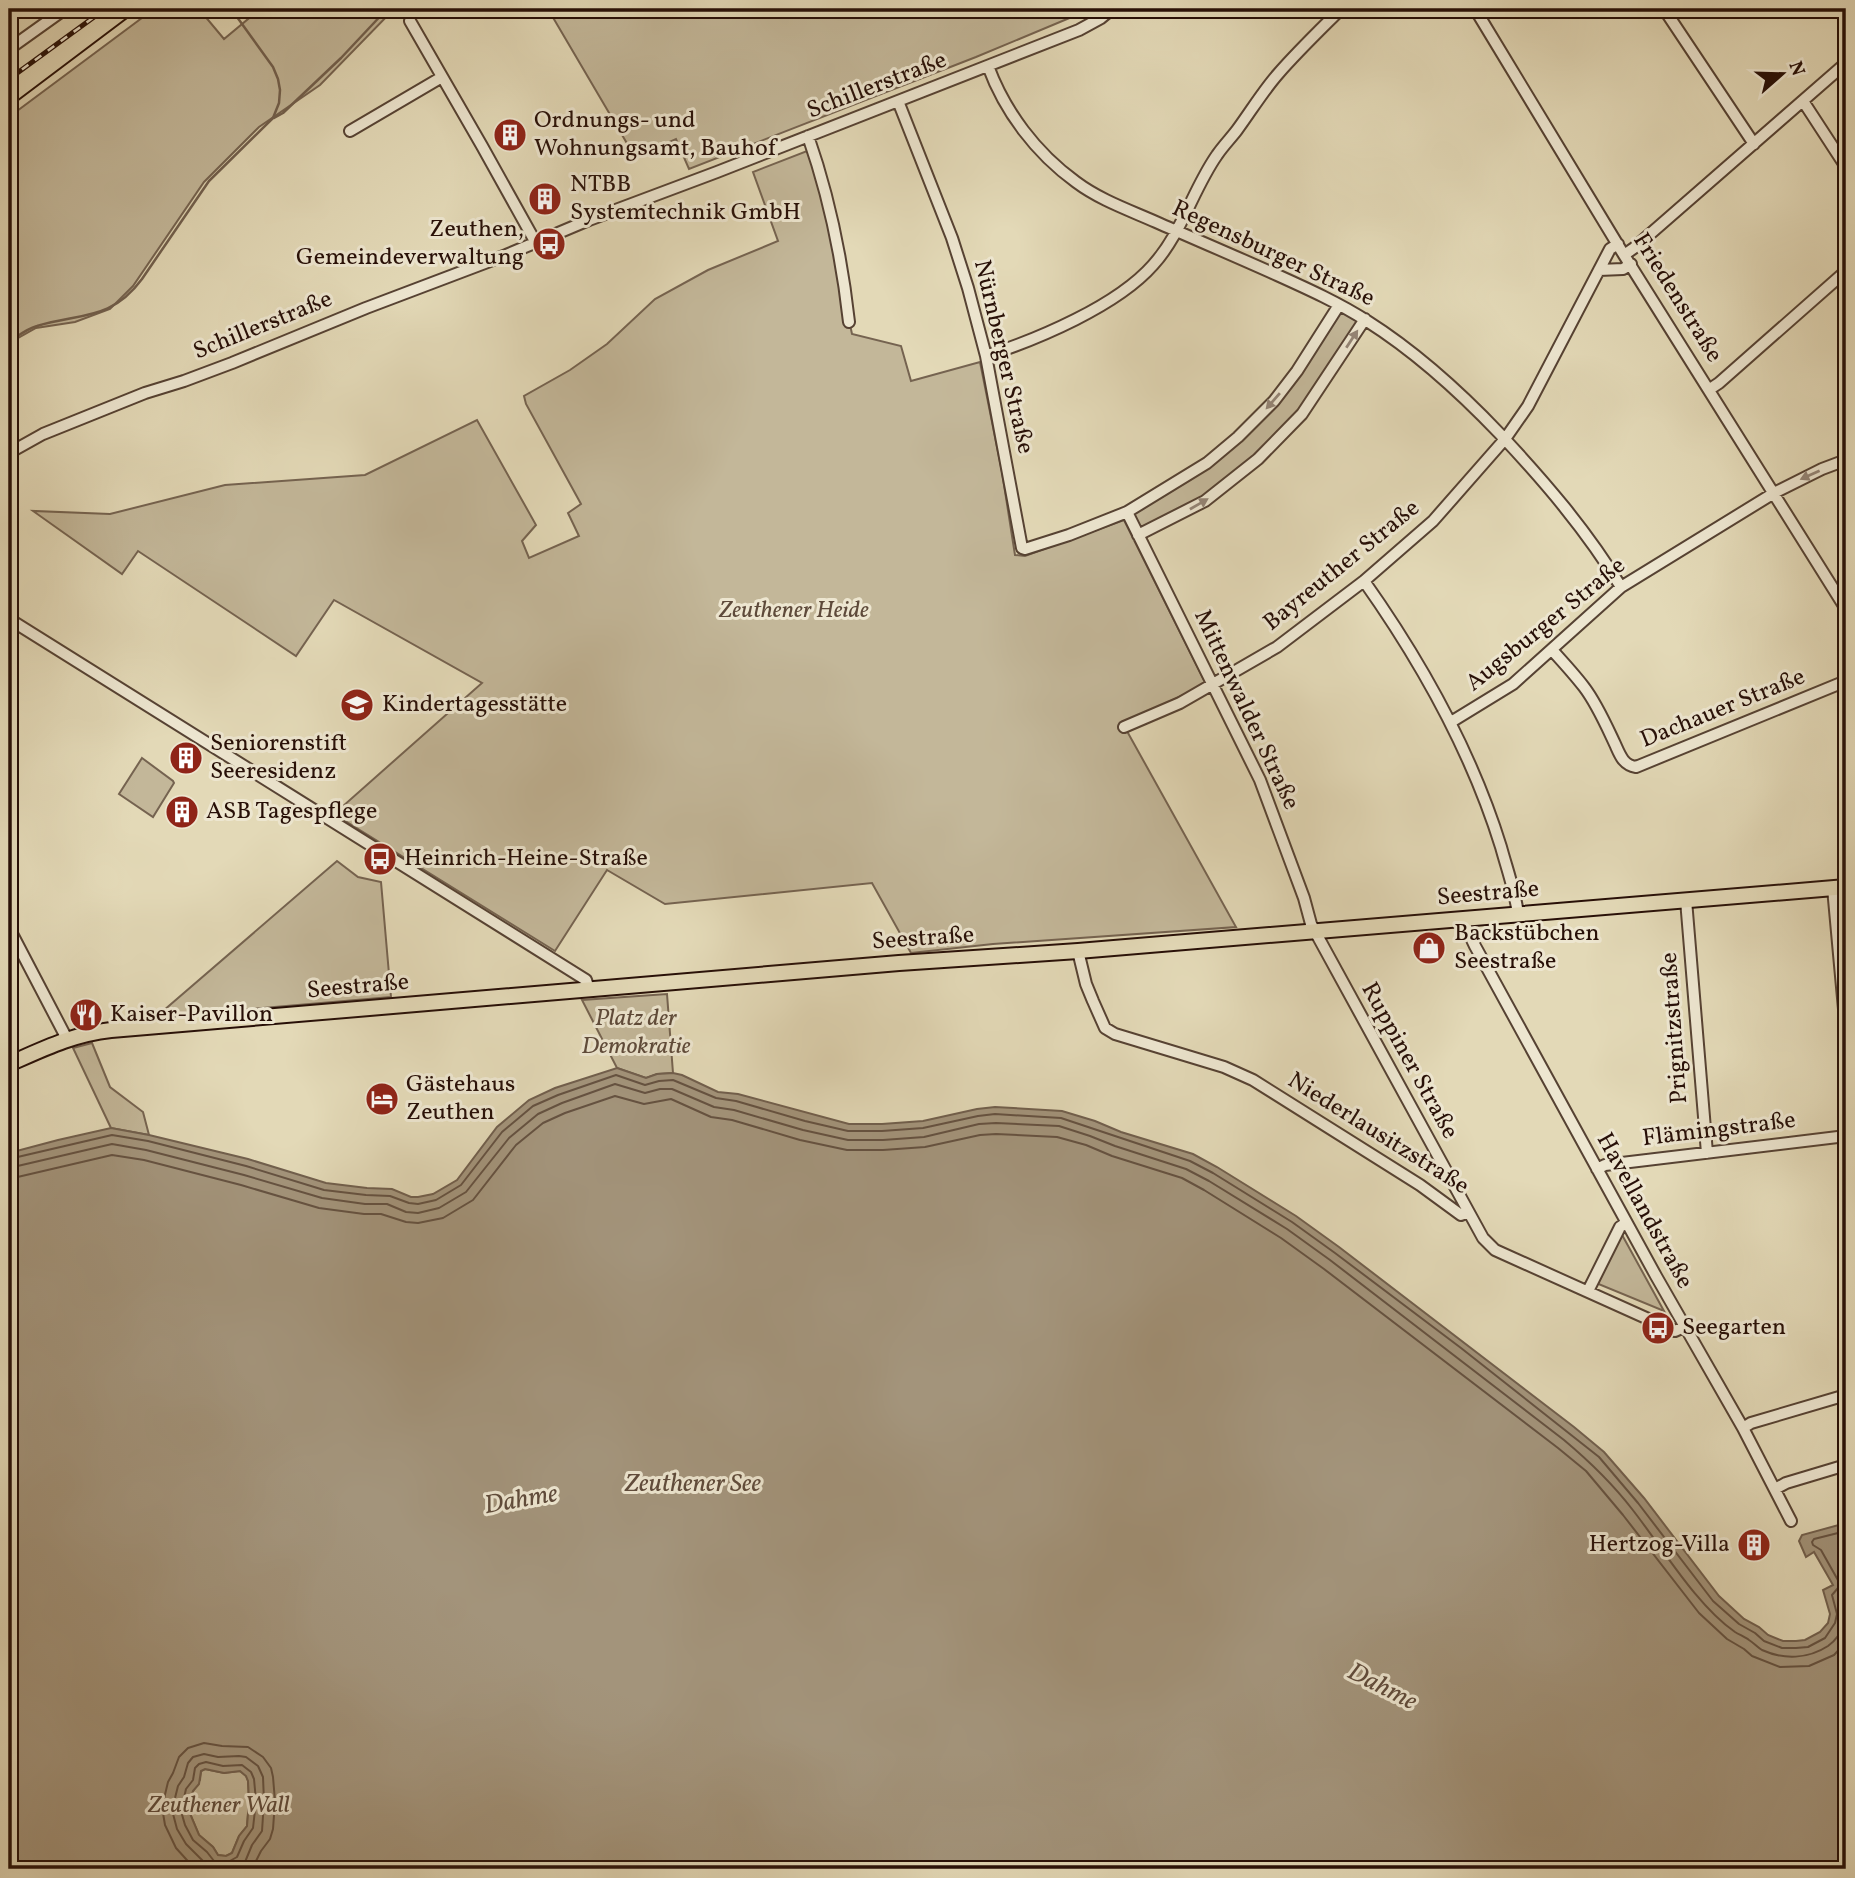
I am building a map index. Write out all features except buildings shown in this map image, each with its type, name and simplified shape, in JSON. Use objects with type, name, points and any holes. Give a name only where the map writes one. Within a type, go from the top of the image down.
[{"type":"main road","name":"Seestraße","points":[[9,1065],[67,1039],[103,1031],[1840,887]]},
{"type":"street","points":[[9,49],[65,9]]},
{"type":"street","name":"Schillerstraße","points":[[9,453],[43,434],[145,393],[207,373],[340,318],[506,256],[589,220],[1079,30],[1112,9]]},
{"type":"street","points":[[986,356],[1027,342],[1110,300],[1132,285],[1154,264],[1177,231],[1217,155],[1276,75],[1341,9]]},
{"type":"street","name":"Friedenstraße","points":[[1475,9],[1846,609]]},
{"type":"street","points":[[1664,9],[1754,144]]},
{"type":"street","points":[[410,22],[536,243]]},
{"type":"street","points":[[1600,270],[1623,269],[1628,260],[1846,63]]},
{"type":"street","name":"Regensburger Straße","points":[[988,66],[1004,103],[1028,138],[1078,184],[1096,195],[1339,305],[1365,319],[1419,359],[1460,394],[1546,483],[1601,553],[1621,587]]},
{"type":"street","points":[[350,131],[442,77]]},
{"type":"street","name":"Nürnberger Straße","points":[[898,101],[952,238],[968,288],[986,356],[1022,548],[1069,535],[1127,512]]},
{"type":"street","points":[[1803,101],[1846,167]]},
{"type":"street","points":[[808,136],[830,207],[849,322]]},
{"type":"street","name":"Bayreuther Straße","points":[[1124,727],[1178,704],[1280,645],[1364,581],[1433,521],[1505,439],[1528,405],[1610,249],[1618,244]]},
{"type":"street","points":[[1710,389],[1846,271]]},
{"type":"street","points":[[1127,512],[1207,463],[1253,422],[1274,401],[1297,371],[1339,305]]},
{"type":"street","points":[[1138,535],[1205,501],[1272,446],[1302,414],[1365,319]]},
{"type":"street","name":"Augsburger Straße","points":[[1451,722],[1513,684],[1621,587],[1795,481],[1846,460]]},
{"type":"street","name":"Mittenwalder Straße","points":[[1127,512],[1260,780],[1315,931]]},
{"type":"street","points":[[1364,581],[1413,654],[1451,722],[1483,794],[1510,876],[1518,914]]},
{"type":"street","points":[[9,619],[586,980],[589,989]]},
{"type":"street","name":"Dachauer Straße","points":[[1552,650],[1585,688],[1622,759],[1632,767],[1846,681]]},
{"type":"street","points":[[1840,887],[1846,1031]]},
{"type":"street","name":"Prignitzstraße","points":[[1686,900],[1707,1153]]},
{"type":"street","name":"Havellandstraße","points":[[1465,919],[1467,931],[1626,1223],[1743,1428],[1791,1521]]},
{"type":"street","points":[[9,928],[67,1039]]},
{"type":"street","name":"Ruppiner Straße","points":[[1315,931],[1468,1212]]},
{"type":"street","name":"Niederlausitzstraße","points":[[1079,951],[1086,984],[1105,1028],[1115,1034],[1224,1067],[1253,1080],[1411,1179],[1461,1215],[1468,1212],[1483,1238],[1495,1250],[1675,1331],[1684,1327]]},
{"type":"street","name":"Flämingstraße","points":[[1597,1169],[1605,1165],[1846,1136]]},
{"type":"street","points":[[1588,1291],[1620,1227],[1626,1223]]},
{"type":"street","points":[[1743,1428],[1751,1423],[1846,1395]]},
{"type":"street","points":[[1775,1489],[1786,1483],[1846,1465]]},
{"type":"green space","points":[[154,9],[199,9],[224,39],[254,14],[250,9],[394,9],[320,85],[259,127],[204,182],[133,286],[110,309],[75,322],[36,328],[9,343],[9,117]]},
{"type":"green space","points":[[548,9],[1091,9],[689,169],[676,139],[635,157]]},
{"type":"green space","name":"Zeuthener Heide","points":[[807,151],[823,197],[852,334],[901,346],[911,381],[980,362],[1015,555],[1025,556],[1124,520],[1206,684],[1123,724],[1236,927],[993,944],[911,953],[872,883],[665,904],[607,870],[555,951],[334,814],[482,683],[334,600],[296,656],[138,551],[122,574],[33,511],[110,514],[225,485],[365,475],[477,420],[536,525],[522,541],[529,558],[579,536],[568,513],[581,504],[524,396],[570,370],[607,344],[655,299],[708,270],[778,241],[753,172]]},
{"type":"green space","points":[[1341,312],[1359,322],[1314,391],[1290,422],[1262,450],[1202,498],[1141,528],[1135,522],[1134,514],[1190,480],[1224,454],[1295,379]]},
{"type":"green space","points":[[142,758],[174,783],[153,817],[119,794]]},
{"type":"green space","points":[[337,861],[358,877],[381,882],[391,997],[156,1017]]},
{"type":"green space","name":"Platz der Demokratie","points":[[667,994],[673,1073],[646,1078],[617,1068],[582,1000]]},
{"type":"green space","points":[[92,1043],[110,1087],[143,1112],[149,1135],[111,1128],[73,1048]]},
{"type":"green space","points":[[1621,1233],[1664,1311],[1596,1283]]},
{"type":"green space","name":"Zeuthener Wall","points":[[205,1769],[224,1773],[240,1771],[248,1781],[247,1826],[239,1836],[232,1853],[226,1856],[218,1855],[199,1835],[188,1809],[201,1771]]},
{"type":"water","name":"Zeuthener See","points":[[617,1068],[646,1078],[657,1074],[682,1075],[718,1092],[738,1094],[849,1124],[923,1121],[995,1107],[1062,1111],[1193,1154],[1296,1216],[1339,1247],[1604,1452],[1644,1498],[1719,1596],[1744,1619],[1768,1635],[1783,1641],[1805,1640],[1820,1632],[1828,1623],[1830,1614],[1823,1590],[1833,1585],[1814,1552],[1806,1557],[1799,1541],[1802,1535],[1846,1523],[1846,1869],[9,1869],[9,1153],[111,1128],[248,1159],[326,1183],[392,1189],[418,1197],[433,1194],[457,1180],[497,1127],[529,1100],[555,1088]],"holes":[[[205,1769],[224,1773],[240,1771],[246,1776],[249,1801],[247,1826],[239,1836],[232,1853],[226,1856],[218,1855],[199,1835],[188,1809],[193,1791],[199,1784],[201,1771]]]},
{"type":"waterway","points":[[231,9],[237,17]]},
{"type":"waterway","points":[[9,342],[33,327],[106,309],[130,293],[209,181],[273,118],[279,103],[278,79],[273,67],[237,17],[241,9]]},
{"type":"waterway","points":[[274,118],[283,113],[341,58],[387,9]]},
{"type":"tram line","points":[[9,107],[139,9]]},
{"type":"railway","points":[[9,79],[105,9]]},
{"type":"place","name":"Ordnungs- und Wohnungsamt, Bauhof","points":[[510,135]]},
{"type":"place","name":"NTBB Systemtechnik GmbH","points":[[545,199]]},
{"type":"place","name":"Zeuthen, Gemeindeverwaltung","points":[[549,244]]},
{"type":"place","name":"Kindertagesstätte","points":[[357,705]]},
{"type":"place","name":"Seniorenstift Seeresidenz","points":[[186,758]]},
{"type":"place","name":"ASB Tagespflege","points":[[182,812]]},
{"type":"place","name":"Heinrich-Heine-Straße","points":[[380,859]]},
{"type":"place","name":"Backstübchen Seestraße","points":[[1429,948]]},
{"type":"place","name":"Kaiser-Pavillon","points":[[86,1015]]},
{"type":"place","name":"Gästehaus Zeuthen","points":[[382,1099]]},
{"type":"place","name":"Seegarten","points":[[1658,1328]]},
{"type":"place","name":"Hertzog-Villa","points":[[1754,1545]]},
{"type":"water label","name":"Dahme","points":[[521,1500]]},
{"type":"water label","name":"Dahme","points":[[1382,1687]]}]
